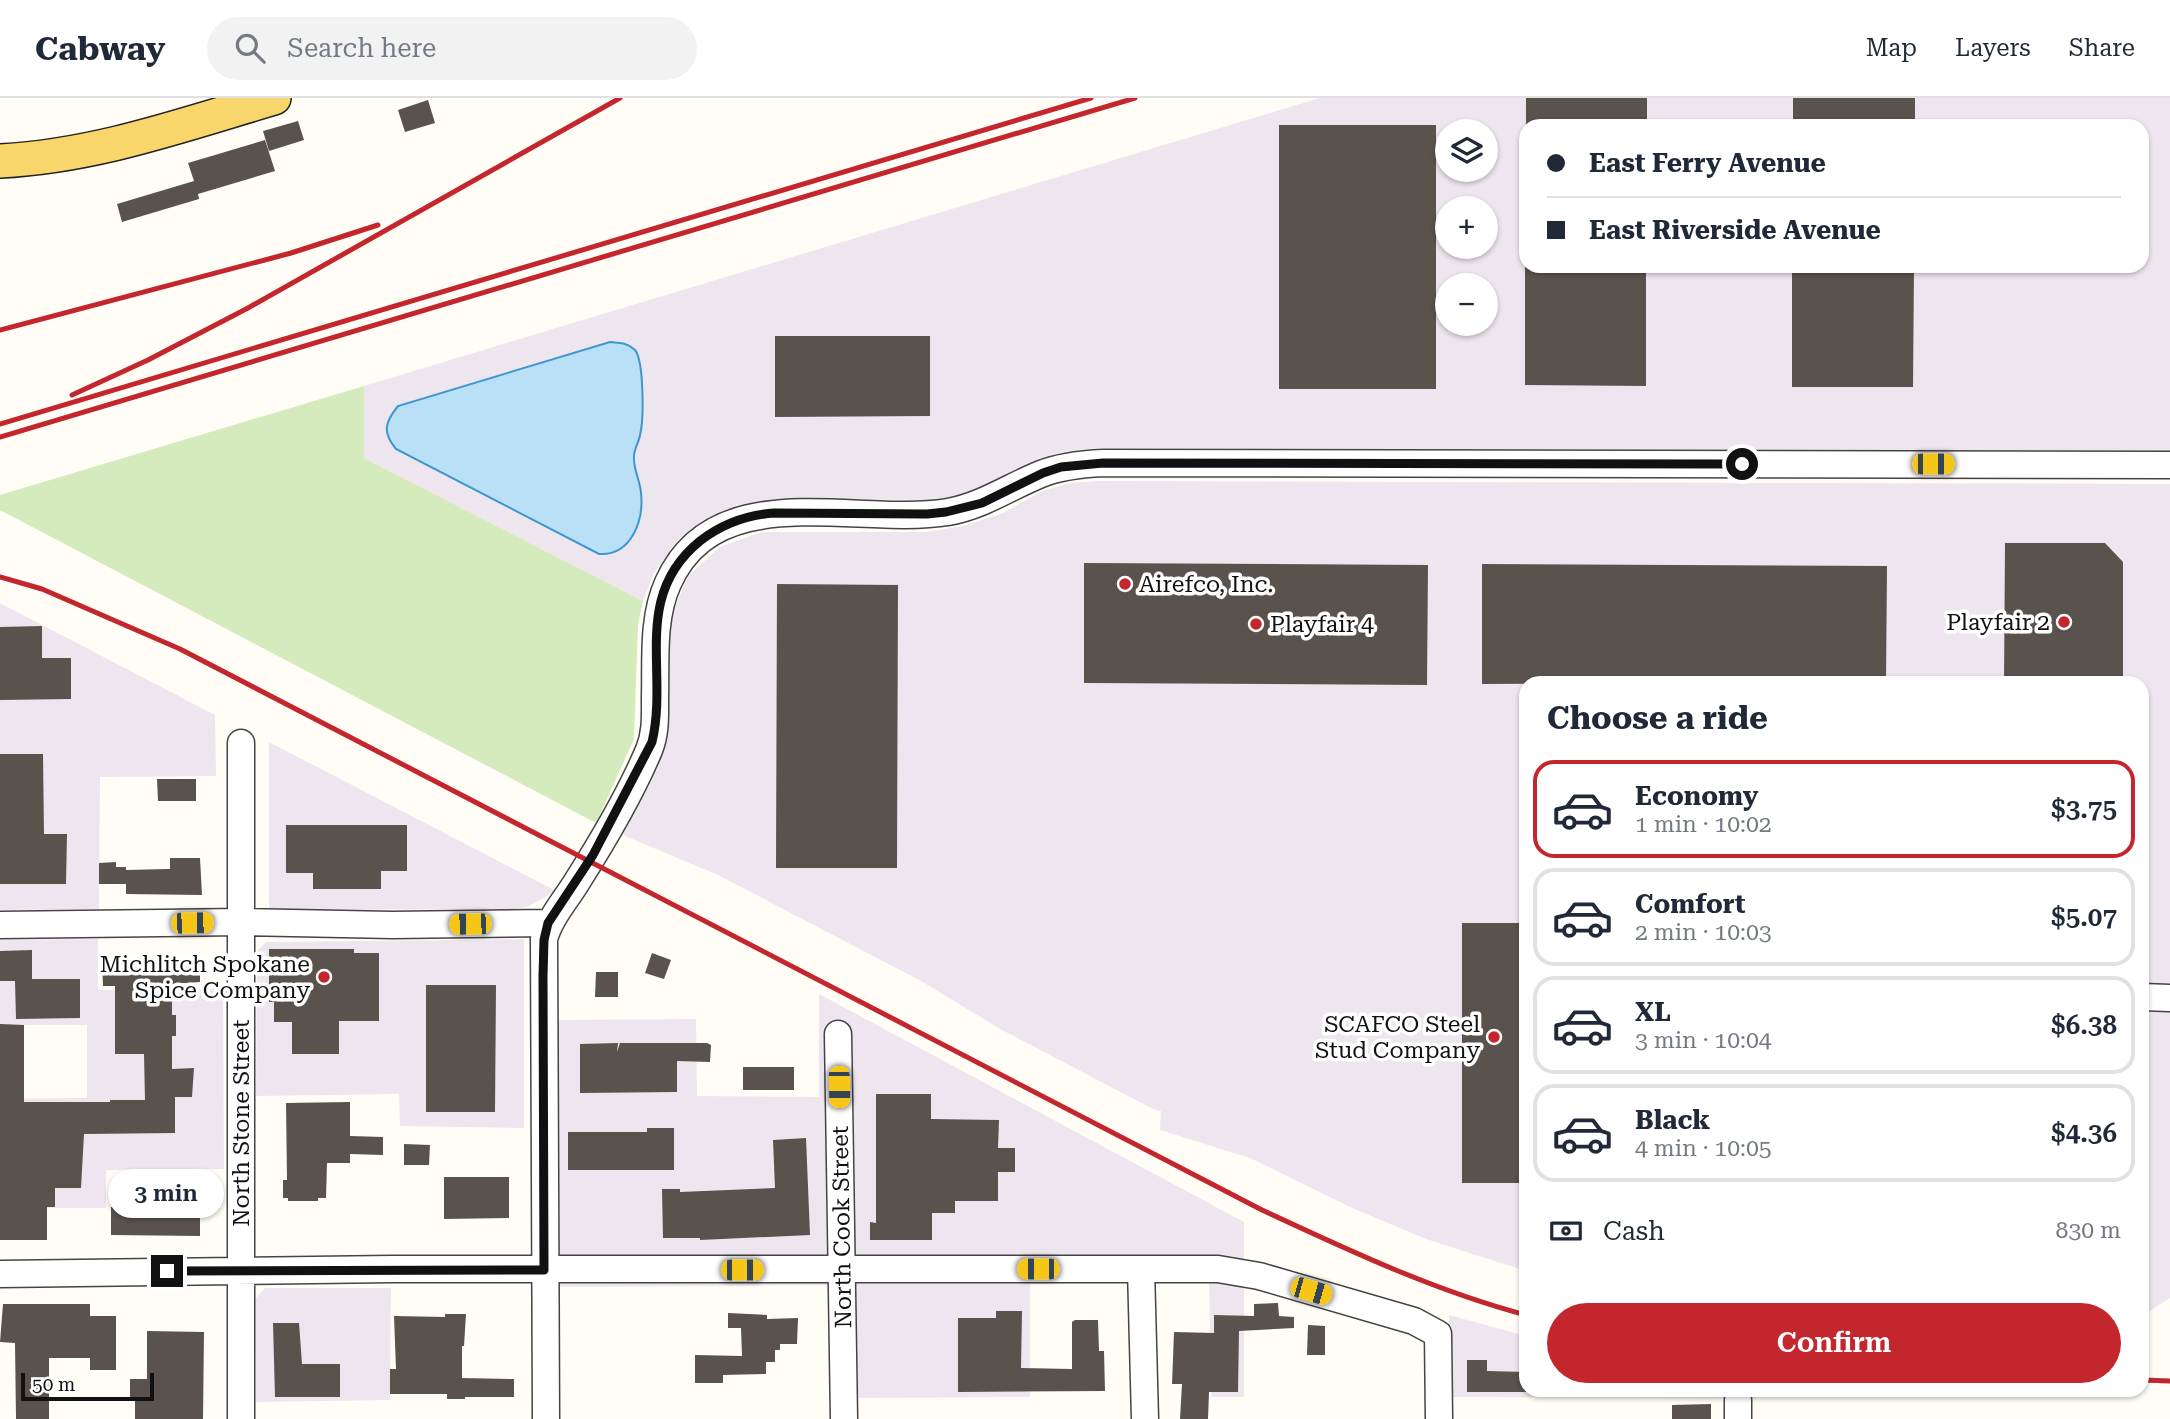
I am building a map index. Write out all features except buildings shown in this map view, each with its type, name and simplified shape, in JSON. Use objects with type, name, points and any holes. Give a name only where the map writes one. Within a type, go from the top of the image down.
[{"type":"main road","points":[[0,161],[46,158],[108,147],[274,98]]},
{"type":"street","points":[[546,1419],[544,940],[548,923],[593,855],[652,742],[655,724],[658,614],[668,582],[686,555],[712,532],[746,517],[774,513],[946,512],[982,503],[1061,467],[1103,463],[2170,465]]},
{"type":"street","name":"North Stone Street","points":[[241,743],[241,1419]]},
{"type":"street","points":[[0,925],[242,922],[392,925],[548,923]]},
{"type":"street","points":[[2149,997],[2170,998]]},
{"type":"street","name":"North Cook Street","points":[[838,1034],[844,1419]]},
{"type":"street","points":[[1141,1269],[1145,1419]]},
{"type":"street","points":[[0,1274],[241,1270],[1219,1269],[1259,1276],[1414,1321],[1438,1334],[1439,1419]]},
{"type":"shaded area","points":[[1320,98],[2170,98],[2170,452],[1096,448],[1041,458],[988,486],[933,500],[778,499],[737,505],[703,520],[675,543],[654,573],[643,601],[364,458],[364,386]]},
{"type":"shaded area","points":[[1070,483],[2170,484],[2170,1298],[2149,1312],[2149,676],[1519,676],[1519,1269],[1426,1239],[1350,1207],[1250,1158],[1160,1130],[1161,1111],[1002,1030],[921,981],[718,875],[618,833],[661,756],[667,720],[670,618],[689,575],[720,547],[762,532],[926,532],[963,526],[1003,513],[1042,491]]},
{"type":"shaded area","points":[[0,603],[215,715],[216,776],[100,777],[99,909],[0,910]]},
{"type":"shaded area","points":[[269,742],[556,891],[527,907],[513,909],[269,910]]},
{"type":"shaded area","points":[[98,939],[98,990],[223,989],[224,1169],[106,1170],[106,1208],[0,1208],[0,1099],[87,1098],[87,1025],[0,1025],[0,940]]},
{"type":"shaded area","points":[[524,939],[524,1128],[400,1126],[399,1094],[256,1096],[257,951],[266,942]]},
{"type":"shaded area","points":[[819,994],[1244,1222],[1244,1397],[1211,1397],[1209,1281],[1030,1283],[1030,1397],[854,1398],[854,1285],[555,1287],[554,1020],[696,1019],[697,1096],[819,1097]]},
{"type":"shaded area","points":[[265,1288],[391,1288],[390,1400],[256,1402],[255,1299]]},
{"type":"shaded area","points":[[1449,1315],[1519,1334],[1519,1397],[1759,1398],[1449,1397]]},
{"type":"green space","points":[[364,386],[364,458],[643,601],[638,624],[634,739],[596,823],[0,510],[0,495]]},
{"type":"water","points":[[610,342],[627,345],[635,350],[640,366],[643,404],[634,456],[641,493],[640,515],[627,543],[610,553],[599,554],[396,449],[389,437],[388,422],[398,406]]},
{"type":"railway","points":[[72,395],[148,360],[248,308],[620,98]]},
{"type":"railway","points":[[0,424],[1091,98]]},
{"type":"railway","points":[[0,437],[1135,98]]},
{"type":"railway","points":[[0,330],[291,253],[378,225]]},
{"type":"railway","points":[[0,577],[42,589],[180,649],[1262,1210],[1425,1282],[1519,1313]]},
{"type":"railway","points":[[2149,1380],[2170,1381]]},
{"type":"place","name":"Airefco, Inc.","points":[[1125,584]]},
{"type":"place","name":"Playfair 2","points":[[2064,622]]},
{"type":"place","name":"Playfair 4","points":[[1256,624]]},
{"type":"place","name":"Michlitch Spokane Spice Company","points":[[324,977]]},
{"type":"place","name":"SCAFCO Steel Stud Company","points":[[1494,1037]]},
{"type":"route","points":[[167,1271],[544,1270],[544,940],[548,923],[593,855],[648,754],[655,724],[656,630],[662,597],[676,567],[712,532],[746,517],[760,514],[927,514],[963,509],[996,497],[1043,473],[1084,464],[1742,464]]}]
